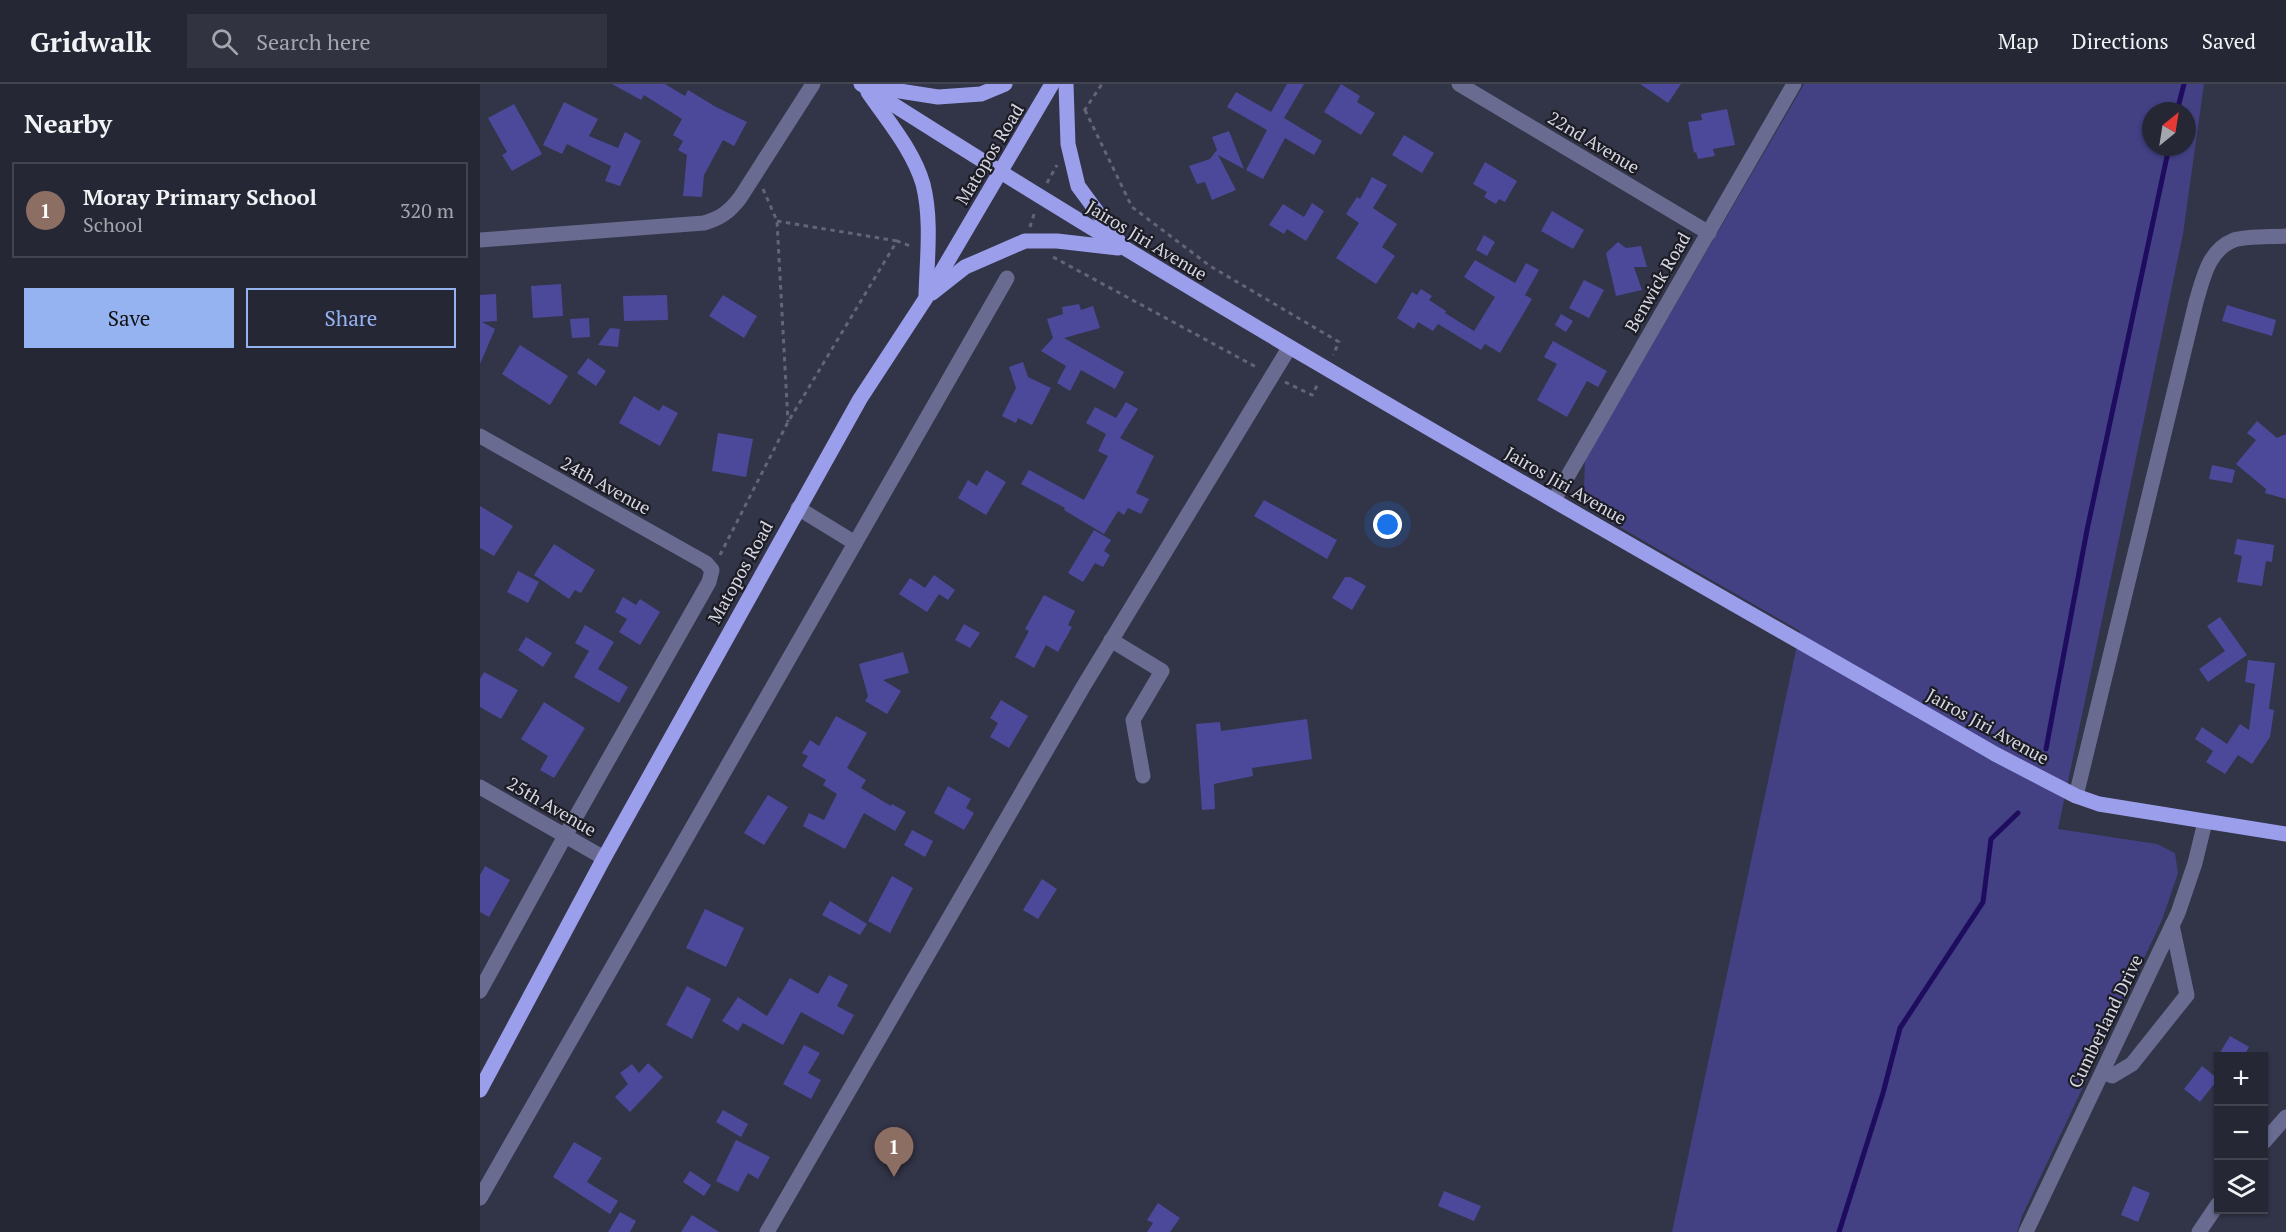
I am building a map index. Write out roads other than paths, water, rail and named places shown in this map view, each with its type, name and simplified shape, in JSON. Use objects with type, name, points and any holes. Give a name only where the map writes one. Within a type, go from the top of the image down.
[{"type":"main road","points":[[862,85],[938,97],[981,94],[1005,84]]},
{"type":"main road","name":"Matopos Road","points":[[480,1090],[604,858],[798,508],[860,399],[926,298],[1052,84]]},
{"type":"main road","points":[[1066,84],[1068,144],[1078,186],[1124,249]]},
{"type":"main road","points":[[862,85],[904,145],[922,181],[927,201],[926,298]]},
{"type":"main road","name":"Jairos Jiri Avenue","points":[[862,85],[1001,174],[1289,348],[1995,754],[2076,796],[2099,804],[2286,834]]},
{"type":"main road","points":[[926,298],[965,267],[1025,242],[1074,243],[1124,249]]},
{"type":"street","points":[[480,240],[704,223],[719,219],[727,213],[755,174],[813,84]]},
{"type":"street","name":"22nd Avenue","points":[[1459,84],[1709,233]]},
{"type":"street","name":"Benwick Road","points":[[1554,500],[1794,84]]},
{"type":"street","points":[[2076,796],[2196,302],[2208,263],[2219,250],[2235,240],[2286,236]]},
{"type":"street","points":[[480,1198],[1007,278]]},
{"type":"street","points":[[767,1232],[1111,640],[1289,348]]},
{"type":"street","name":"24th Avenue","points":[[480,436],[706,562],[712,570],[710,582],[565,836]]},
{"type":"street","points":[[798,508],[855,543]]},
{"type":"street","points":[[1111,640],[1162,671],[1133,720],[1143,776]]},
{"type":"street","name":"25th Avenue","points":[[480,787],[604,858]]},
{"type":"street","name":"Cumberland Drive","points":[[2026,1232],[2172,926],[2195,862],[2205,822]]},
{"type":"street","points":[[480,991],[565,836]]},
{"type":"street","points":[[2103,1072],[2112,1076],[2132,1064],[2187,995],[2172,926]]},
{"type":"street","points":[[2268,1138],[2286,1118]]},
{"type":"street","points":[[2199,1232],[2214,1210]]},
{"type":"waterway","points":[[2179,102],[2184,84]]},
{"type":"waterway","points":[[2046,749],[2087,530],[2167,156]]},
{"type":"waterway","points":[[1839,1232],[1883,1093],[1900,1028],[1983,902],[1991,839],[2018,813]]},
{"type":"place","name":"Moray Primary School","points":[[894,1177]]}]
